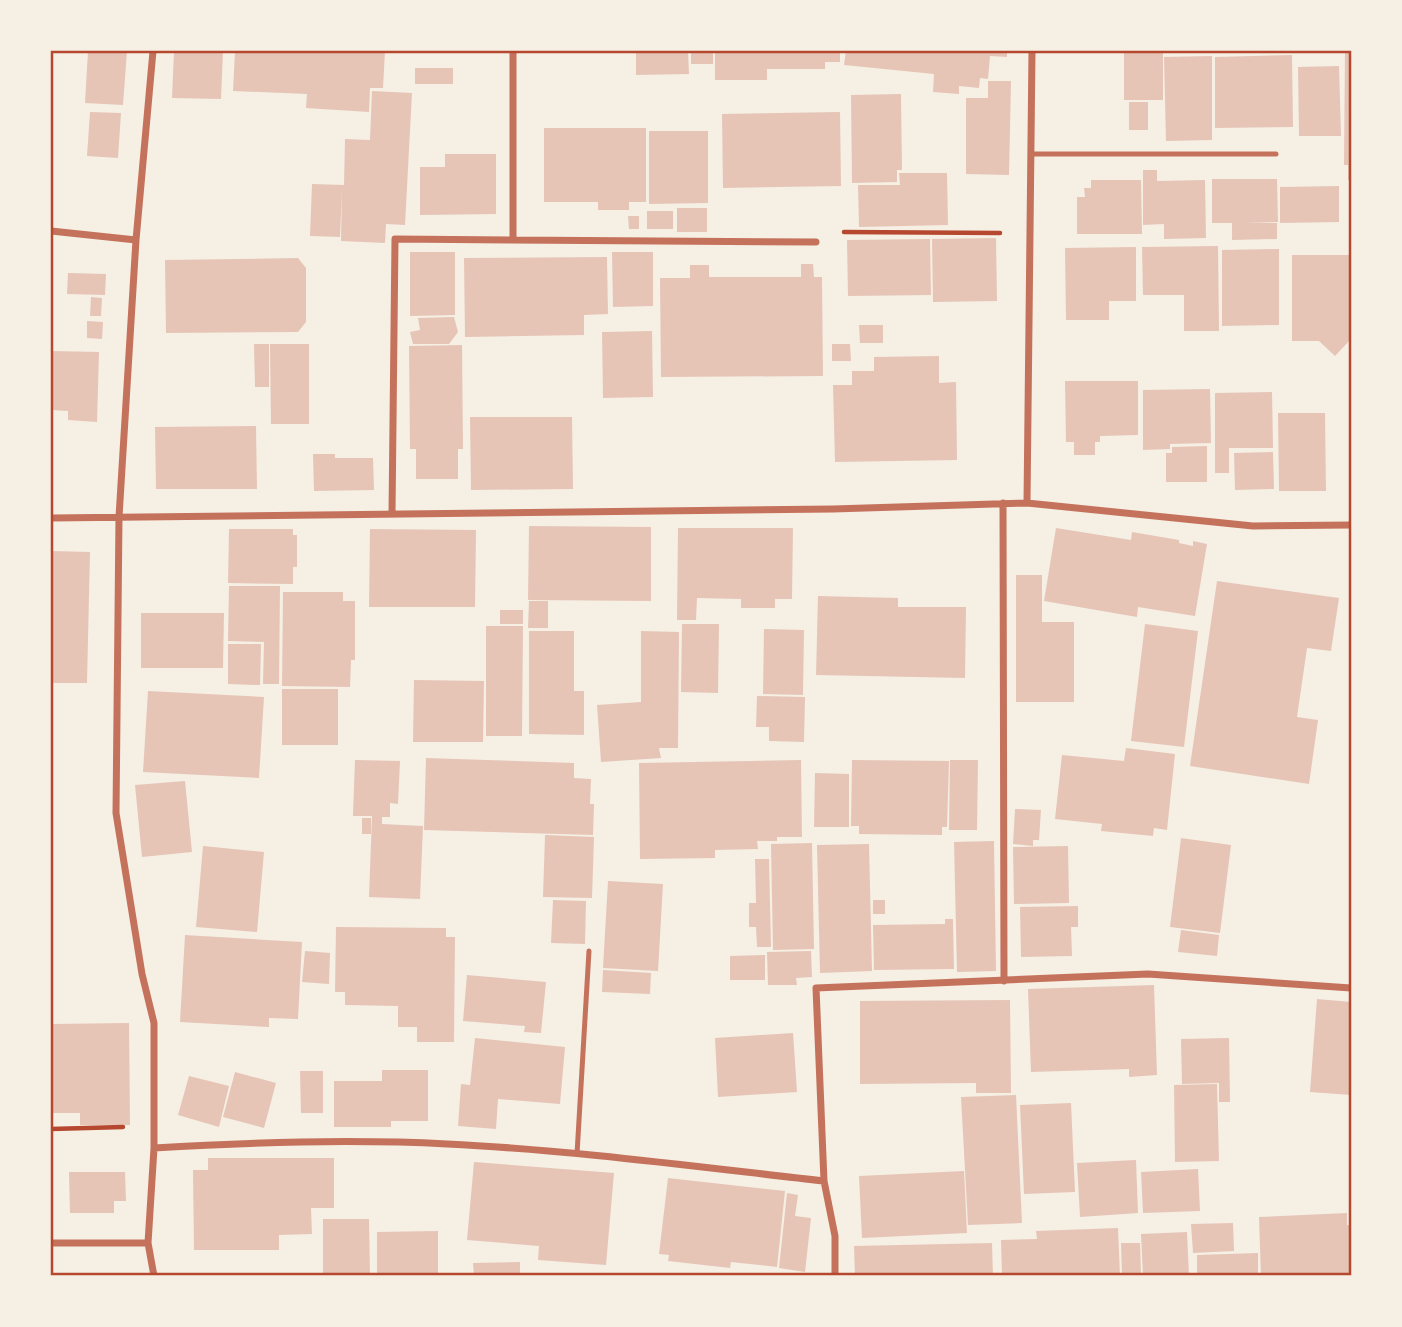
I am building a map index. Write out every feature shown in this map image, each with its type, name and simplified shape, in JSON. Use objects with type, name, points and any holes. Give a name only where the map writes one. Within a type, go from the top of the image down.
[{"type":"street","points":[[153,51],[136,240],[119,517],[116,813],[142,974],[154,1023],[154,1148],[148,1243],[154,1276]]},
{"type":"street","points":[[513,51],[513,240]]},
{"type":"street","points":[[1027,503],[1032,51]]},
{"type":"street","points":[[51,230],[136,240]]},
{"type":"street","points":[[392,514],[395,239],[816,242]]},
{"type":"street","points":[[1003,503],[1004,981]]},
{"type":"street","points":[[51,518],[819,509],[1027,503],[1253,526],[1351,525]]},
{"type":"street","points":[[835,1276],[835,1236],[824,1181],[816,988],[1148,974],[1351,988]]},
{"type":"street","points":[[154,1148],[265,1141],[447,1144],[577,1154],[824,1181]]},
{"type":"street","points":[[51,1243],[148,1243]]},
{"type":"lane","points":[[1032,154],[1276,155]]},
{"type":"lane","points":[[577,1154],[589,951]]},
{"type":"path","points":[[816,242],[831,232],[1032,233]]},
{"type":"path","points":[[51,1129],[153,1126]]},
{"type":"building","points":[[88,51],[127,51],[123,105],[85,103]]},
{"type":"building","points":[[174,51],[223,51],[221,99],[172,98]]},
{"type":"building","points":[[235,51],[385,51],[383,88],[370,88],[369,112],[306,108],[307,94],[233,91]]},
{"type":"building","points":[[636,51],[688,51],[689,74],[636,75]]},
{"type":"building","points":[[691,51],[713,51],[713,64],[691,64]]},
{"type":"building","points":[[715,51],[840,51],[840,62],[825,62],[825,69],[767,69],[767,80],[715,80]]},
{"type":"building","points":[[846,51],[1007,51],[1007,57],[990,56],[988,79],[980,78],[979,88],[959,86],[959,94],[933,92],[934,74],[844,65]]},
{"type":"building","points":[[1124,51],[1163,51],[1163,100],[1124,100]]},
{"type":"building","points":[[1345,51],[1351,51],[1351,180],[1348,180],[1348,165],[1344,165]]},
{"type":"building","points":[[1292,55],[1293,127],[1215,128],[1215,57]]},
{"type":"building","points":[[1212,56],[1212,140],[1166,141],[1164,57]]},
{"type":"building","points":[[1339,66],[1341,136],[1299,136],[1298,67]]},
{"type":"building","points":[[415,68],[453,68],[453,84],[415,84]]},
{"type":"building","points":[[988,81],[1011,81],[1009,175],[966,174],[966,98],[988,98]]},
{"type":"building","points":[[372,91],[412,93],[405,225],[386,224],[385,243],[341,241],[342,189],[340,237],[310,236],[312,184],[344,185],[345,139],[370,140]]},
{"type":"building","points":[[901,94],[902,170],[897,170],[897,182],[852,183],[851,95]]},
{"type":"building","points":[[1129,102],[1148,102],[1148,130],[1129,130]]},
{"type":"building","points":[[90,112],[121,113],[118,158],[87,156]]},
{"type":"building","points":[[840,112],[841,186],[723,188],[722,114]]},
{"type":"building","points":[[544,128],[646,128],[646,202],[629,202],[629,210],[598,210],[598,202],[544,202]]},
{"type":"building","points":[[649,131],[708,131],[708,203],[649,204]]},
{"type":"building","points":[[445,154],[496,154],[496,214],[420,215],[420,167],[445,167]]},
{"type":"building","points":[[1143,170],[1157,170],[1157,181],[1205,180],[1206,238],[1164,239],[1164,224],[1143,225]]},
{"type":"building","points":[[899,173],[947,173],[948,225],[859,227],[858,185],[900,185]]},
{"type":"building","points":[[1212,179],[1277,179],[1278,222],[1245,222],[1277,223],[1277,239],[1232,240],[1232,223],[1212,223]]},
{"type":"building","points":[[1091,180],[1141,180],[1142,234],[1077,234],[1077,197],[1085,197],[1084,188],[1091,188]]},
{"type":"building","points":[[1339,186],[1339,222],[1280,223],[1280,187]]},
{"type":"building","points":[[677,208],[707,208],[707,232],[677,232]]},
{"type":"building","points":[[647,211],[673,211],[673,229],[647,229]]},
{"type":"building","points":[[628,216],[639,216],[639,229],[629,229]]},
{"type":"building","points":[[996,238],[997,301],[933,302],[932,239]]},
{"type":"building","points":[[930,239],[931,295],[848,296],[847,240]]},
{"type":"building","points":[[1218,246],[1219,331],[1184,331],[1184,295],[1143,295],[1142,247]]},
{"type":"building","points":[[1136,247],[1136,301],[1109,301],[1109,320],[1066,320],[1065,248]]},
{"type":"building","points":[[1279,249],[1279,325],[1222,326],[1222,250]]},
{"type":"building","points":[[410,252],[455,252],[455,315],[410,316]]},
{"type":"building","points":[[612,252],[653,252],[653,306],[613,307]]},
{"type":"building","points":[[1292,255],[1351,255],[1351,339],[1335,356],[1319,341],[1292,341]]},
{"type":"building","points":[[607,257],[608,314],[584,315],[584,335],[465,337],[464,258]]},
{"type":"building","points":[[298,258],[306,268],[306,322],[298,332],[166,333],[165,260]]},
{"type":"building","points":[[801,264],[813,264],[814,277],[822,277],[823,376],[661,377],[660,278],[690,278],[690,265],[709,265],[709,277],[801,277]]},
{"type":"building","points":[[68,273],[106,274],[105,295],[67,294]]},
{"type":"building","points":[[91,297],[102,298],[101,316],[90,316]]},
{"type":"building","points":[[454,317],[458,332],[449,344],[413,344],[410,332],[420,330],[418,318]]},
{"type":"building","points":[[87,321],[103,322],[102,339],[87,338]]},
{"type":"building","points":[[859,325],[883,325],[883,343],[860,343]]},
{"type":"building","points":[[652,331],[653,397],[603,398],[602,332]]},
{"type":"building","points":[[254,344],[269,344],[269,387],[255,387]]},
{"type":"building","points":[[270,344],[309,344],[309,424],[271,424]]},
{"type":"building","points":[[832,344],[850,344],[851,361],[832,361]]},
{"type":"building","points":[[462,345],[463,449],[458,449],[458,479],[416,479],[416,449],[410,449],[409,346]]},
{"type":"building","points":[[51,351],[99,352],[97,422],[68,420],[68,411],[51,410]]},
{"type":"building","points":[[939,356],[939,383],[956,382],[957,460],[835,462],[833,385],[852,385],[852,371],[874,371],[874,357]]},
{"type":"building","points":[[1065,381],[1138,381],[1138,435],[1100,436],[1100,442],[1095,442],[1095,455],[1074,455],[1074,442],[1066,442]]},
{"type":"building","points":[[1210,389],[1211,443],[1170,444],[1170,449],[1143,450],[1143,390]]},
{"type":"building","points":[[1272,392],[1273,448],[1229,448],[1229,473],[1215,473],[1215,393]]},
{"type":"building","points":[[1278,413],[1325,413],[1326,491],[1279,491]]},
{"type":"building","points":[[470,417],[572,417],[573,489],[471,490]]},
{"type":"building","points":[[256,426],[257,489],[156,489],[155,427]]},
{"type":"building","points":[[1207,446],[1207,482],[1166,482],[1166,453],[1172,453],[1172,447]]},
{"type":"building","points":[[1273,452],[1274,489],[1235,490],[1234,453]]},
{"type":"building","points":[[313,454],[335,454],[335,458],[373,458],[374,490],[314,491]]},
{"type":"building","points":[[529,526],[651,527],[651,601],[528,600]]},
{"type":"building","points":[[678,528],[793,528],[792,599],[775,599],[775,608],[741,608],[741,599],[697,598],[696,620],[677,620]]},
{"type":"building","points":[[1056,528],[1131,540],[1132,532],[1179,540],[1179,543],[1193,546],[1193,541],[1207,544],[1195,616],[1138,607],[1137,617],[1044,601]]},
{"type":"building","points":[[229,529],[293,529],[293,535],[297,535],[297,567],[293,567],[293,584],[228,583]]},
{"type":"building","points":[[370,529],[476,530],[475,607],[369,607]]},
{"type":"building","points":[[51,551],[90,552],[87,683],[51,683]]},
{"type":"building","points":[[1016,575],[1042,575],[1042,622],[1074,622],[1074,702],[1016,702]]},
{"type":"building","points":[[1217,581],[1339,598],[1331,651],[1307,648],[1297,717],[1318,720],[1309,784],[1190,766]]},
{"type":"building","points":[[229,586],[280,586],[279,684],[263,684],[264,642],[228,641]]},
{"type":"building","points":[[283,592],[343,592],[343,601],[355,601],[355,660],[351,660],[350,687],[282,686]]},
{"type":"building","points":[[818,596],[898,598],[898,607],[966,607],[965,678],[816,675]]},
{"type":"building","points":[[529,601],[548,601],[548,628],[528,628]]},
{"type":"building","points":[[500,610],[523,610],[523,624],[500,624]]},
{"type":"building","points":[[141,613],[224,613],[223,668],[141,668]]},
{"type":"building","points":[[682,624],[719,624],[718,693],[681,692]]},
{"type":"building","points":[[1145,624],[1198,631],[1184,747],[1131,741]]},
{"type":"building","points":[[486,626],[523,626],[522,736],[486,736]]},
{"type":"building","points":[[764,629],[804,630],[803,695],[763,694]]},
{"type":"building","points":[[529,631],[574,631],[574,691],[584,691],[584,735],[529,734]]},
{"type":"building","points":[[641,631],[679,632],[678,748],[659,748],[661,758],[601,762],[597,705],[641,702]]},
{"type":"building","points":[[228,644],[261,644],[260,685],[228,684]]},
{"type":"building","points":[[414,680],[484,681],[483,742],[413,742]]},
{"type":"building","points":[[282,689],[338,689],[338,745],[282,745]]},
{"type":"building","points":[[148,691],[264,697],[259,778],[143,772]]},
{"type":"building","points":[[757,696],[805,697],[804,742],[769,741],[769,727],[756,727]]},
{"type":"building","points":[[1126,748],[1175,754],[1167,830],[1154,828],[1153,836],[1101,831],[1102,824],[1055,819],[1062,755],[1124,761]]},
{"type":"building","points":[[426,758],[574,763],[574,778],[591,779],[590,804],[594,804],[593,835],[424,830]]},
{"type":"building","points":[[355,760],[400,761],[398,804],[390,803],[390,817],[382,817],[382,824],[423,826],[420,899],[369,897],[372,816],[353,816]]},
{"type":"building","points":[[801,760],[802,837],[777,837],[777,841],[757,841],[758,849],[715,850],[715,858],[640,859],[639,763]]},
{"type":"building","points":[[852,760],[949,761],[947,827],[942,827],[942,835],[859,834],[859,826],[851,826]]},
{"type":"building","points":[[950,760],[978,760],[977,830],[949,830]]},
{"type":"building","points":[[815,773],[849,774],[849,827],[814,827]]},
{"type":"building","points":[[185,781],[192,852],[142,857],[135,785]]},
{"type":"building","points":[[1015,809],[1041,810],[1039,840],[1033,840],[1033,846],[1013,844]]},
{"type":"building","points":[[362,818],[371,818],[371,834],[362,834]]},
{"type":"building","points":[[545,835],[594,837],[592,898],[543,897]]},
{"type":"building","points":[[1181,838],[1231,845],[1220,933],[1170,927]]},
{"type":"building","points":[[994,841],[996,971],[957,972],[954,842]]},
{"type":"building","points":[[812,843],[814,949],[773,950],[771,844]]},
{"type":"building","points":[[869,844],[872,971],[820,973],[817,845]]},
{"type":"building","points":[[203,846],[264,852],[257,932],[196,927]]},
{"type":"building","points":[[1068,846],[1069,903],[1014,904],[1013,847]]},
{"type":"building","points":[[755,859],[769,859],[771,947],[757,947],[756,927],[749,927],[749,903],[756,903]]},
{"type":"building","points":[[608,881],[663,884],[658,971],[603,968]]},
{"type":"building","points":[[553,900],[586,901],[585,944],[551,943]]},
{"type":"building","points":[[873,900],[885,900],[885,914],[873,914]]},
{"type":"building","points":[[1078,906],[1078,927],[1071,927],[1072,956],[1021,957],[1020,907]]},
{"type":"building","points":[[945,919],[953,919],[954,969],[874,970],[873,925],[945,924]]},
{"type":"building","points":[[336,927],[446,928],[446,937],[455,937],[454,1042],[417,1042],[417,1027],[398,1027],[398,1006],[345,1005],[345,992],[335,992]]},
{"type":"building","points":[[1181,930],[1219,935],[1217,956],[1178,952]]},
{"type":"building","points":[[185,935],[302,942],[298,1019],[269,1018],[269,1027],[180,1022]]},
{"type":"building","points":[[305,951],[330,953],[329,984],[302,982]]},
{"type":"building","points":[[811,951],[812,977],[796,978],[797,985],[768,985],[767,952]]},
{"type":"building","points":[[765,955],[765,980],[730,980],[730,956]]},
{"type":"building","points":[[603,970],[651,973],[650,994],[602,992]]},
{"type":"building","points":[[467,975],[546,982],[541,1033],[524,1032],[525,1026],[463,1021]]},
{"type":"building","points":[[1154,985],[1157,1075],[1129,1077],[1129,1069],[1031,1072],[1028,989]]},
{"type":"building","points":[[1317,999],[1351,1002],[1351,1095],[1310,1092]]},
{"type":"building","points":[[1010,1000],[1011,1093],[976,1093],[976,1083],[860,1084],[860,1001]]},
{"type":"building","points":[[129,1023],[130,1125],[80,1125],[80,1113],[51,1113],[51,1024]]},
{"type":"building","points":[[793,1033],[797,1092],[718,1097],[715,1038]]},
{"type":"building","points":[[475,1038],[565,1047],[560,1104],[498,1099],[496,1129],[458,1126],[461,1084],[470,1085]]},
{"type":"building","points":[[1229,1038],[1230,1102],[1219,1102],[1219,1083],[1182,1084],[1181,1039]]},
{"type":"building","points":[[382,1070],[428,1070],[428,1121],[391,1121],[391,1127],[334,1127],[334,1081],[382,1081]]},
{"type":"building","points":[[300,1071],[323,1071],[323,1113],[301,1113]]},
{"type":"building","points":[[235,1072],[276,1083],[264,1128],[223,1117]]},
{"type":"building","points":[[189,1076],[229,1086],[219,1127],[178,1115]]},
{"type":"building","points":[[1217,1084],[1219,1161],[1175,1162],[1174,1085]]},
{"type":"building","points":[[1016,1095],[1022,1223],[968,1225],[961,1097]]},
{"type":"building","points":[[1071,1103],[1075,1192],[1024,1194],[1020,1105]]},
{"type":"building","points":[[208,1158],[334,1158],[334,1208],[311,1208],[312,1234],[279,1235],[279,1250],[194,1250],[193,1170],[208,1170]]},
{"type":"building","points":[[1136,1160],[1138,1213],[1080,1217],[1077,1163]]},
{"type":"building","points":[[474,1162],[614,1173],[606,1265],[538,1260],[539,1246],[467,1240]]},
{"type":"building","points":[[1198,1169],[1200,1211],[1143,1213],[1141,1172]]},
{"type":"building","points":[[964,1171],[967,1233],[862,1238],[859,1176]]},
{"type":"building","points":[[69,1172],[125,1172],[126,1201],[114,1201],[114,1213],[70,1213]]},
{"type":"building","points":[[668,1178],[785,1191],[777,1267],[731,1262],[730,1268],[668,1261],[669,1255],[659,1254]]},
{"type":"building","points":[[787,1193],[798,1195],[795,1216],[811,1218],[805,1272],[779,1268]]},
{"type":"building","points":[[1347,1213],[1347,1225],[1351,1225],[1351,1276],[1261,1276],[1259,1217]]},
{"type":"building","points":[[323,1219],[369,1219],[370,1276],[323,1276]]},
{"type":"building","points":[[1233,1223],[1234,1251],[1193,1253],[1191,1224]]},
{"type":"building","points":[[1118,1228],[1120,1276],[1002,1276],[1001,1240],[1037,1239],[1036,1231]]},
{"type":"building","points":[[438,1231],[438,1276],[377,1276],[377,1232]]},
{"type":"building","points":[[1187,1232],[1189,1276],[1143,1276],[1141,1234]]},
{"type":"building","points":[[992,1243],[993,1276],[855,1276],[854,1246]]},
{"type":"building","points":[[1121,1243],[1140,1243],[1141,1276],[1122,1276]]},
{"type":"building","points":[[1258,1253],[1258,1276],[1197,1276],[1197,1255]]},
{"type":"building","points":[[520,1262],[520,1276],[474,1276],[473,1263]]}]
